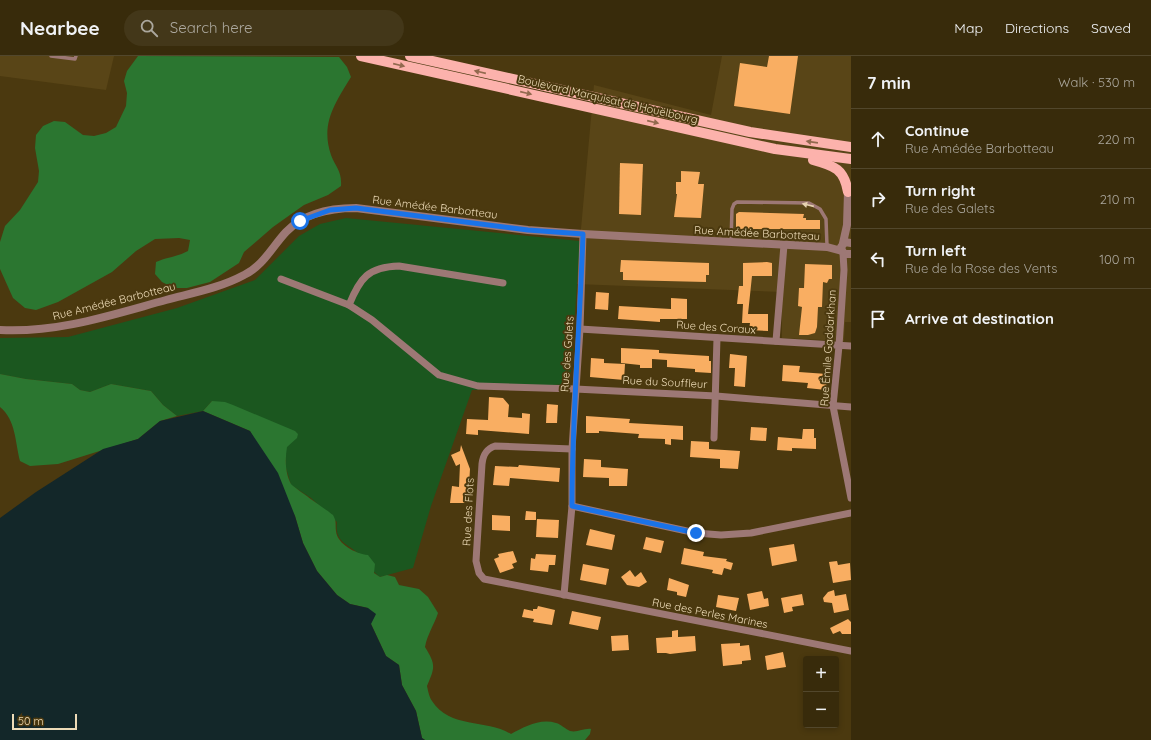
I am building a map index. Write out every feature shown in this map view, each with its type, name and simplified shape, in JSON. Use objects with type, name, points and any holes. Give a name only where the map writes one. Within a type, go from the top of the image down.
[{"type":"main road","name":"Boulevard Marquisat de Houëlbourg","points":[[361,56],[775,149],[851,159]]},
{"type":"main road","name":"Boulevard Marquisat de Houëlbourg","points":[[410,56],[750,132],[851,147]]},
{"type":"main road","points":[[775,149],[835,167],[845,178],[849,188]]},
{"type":"street","name":"Rue Émile Gaddarkhan","points":[[849,188],[847,248],[844,270],[840,346],[833,406],[851,498]]},
{"type":"street","name":"Rue Amédée Barbotteau","points":[[0,330],[43,330],[75,324],[222,284],[254,270],[268,256],[286,232],[300,221],[330,210],[356,208],[528,230],[847,248]]},
{"type":"street","name":"Rue des Galets","points":[[564,595],[572,506],[572,449],[580,329],[583,234]]},
{"type":"street","points":[[776,341],[784,245]]},
{"type":"street","points":[[348,305],[356,288],[363,278],[375,270],[386,266],[399,266],[503,283]]},
{"type":"street","name":"Rue du Souffleur","points":[[280,279],[348,305],[372,320],[439,375],[478,386],[716,396],[851,407]]},
{"type":"street","name":"Rue des Coraux","points":[[580,329],[851,346]]},
{"type":"street","points":[[714,438],[717,338]]},
{"type":"street","name":"Rue des Flots","points":[[564,595],[484,579],[479,573],[476,561],[482,458],[487,450],[495,446],[572,449]]},
{"type":"street","points":[[572,506],[696,533],[721,535],[751,533],[851,513]]},
{"type":"street","name":"Rue des Perles Marines","points":[[564,595],[851,652]]},
{"type":"lane","points":[[51,56],[75,59],[76,56]]},
{"type":"lane","points":[[731,242],[732,209],[734,204],[737,202],[809,203],[820,209],[826,219],[827,248]]},
{"type":"shaded area","points":[[0,56],[114,56],[106,90],[0,76]]},
{"type":"shaded area","points":[[722,56],[851,56],[851,322],[845,322],[844,341],[782,338],[782,292],[576,284],[594,85],[711,115]]},
{"type":"green space","points":[[138,56],[339,57],[347,67],[351,77],[331,113],[327,133],[331,155],[340,173],[341,186],[328,195],[304,205],[273,227],[244,252],[239,263],[210,282],[187,288],[174,288],[162,282],[155,274],[156,262],[188,251],[190,240],[179,238],[155,239],[136,251],[112,272],[58,302],[36,310],[25,308],[13,298],[0,269],[0,242],[5,226],[20,210],[38,182],[39,171],[35,148],[36,135],[43,126],[54,121],[65,122],[83,135],[94,136],[106,133],[116,127],[126,106],[127,93],[124,81],[127,71]]},
{"type":"green space","points":[[346,218],[580,241],[570,384],[472,390],[431,506],[413,568],[380,577],[377,575],[357,552],[340,539],[338,535],[337,522],[311,498],[291,485],[286,468],[286,447],[212,401],[203,411],[177,416],[163,405],[151,391],[111,384],[90,392],[80,390],[72,384],[26,379],[0,374],[0,338],[68,337],[177,308],[255,280],[299,236],[320,224]]},
{"type":"green space","points":[[0,374],[26,379],[72,384],[80,390],[90,392],[111,384],[151,391],[163,405],[177,416],[160,421],[138,439],[58,464],[30,466],[20,461],[12,425],[5,412],[0,407]]},
{"type":"green space","points":[[212,401],[225,402],[295,431],[298,434],[297,438],[287,447],[286,456],[286,466],[291,484],[333,515],[337,536],[348,548],[358,553],[368,555],[375,564],[374,573],[380,577],[387,575],[395,577],[399,585],[419,589],[428,597],[438,613],[427,638],[425,647],[433,662],[432,674],[427,686],[431,699],[440,710],[459,720],[491,726],[511,734],[538,722],[558,724],[570,731],[591,729],[590,734],[585,740],[425,740],[422,738],[416,711],[402,685],[399,665],[386,656],[371,624],[368,608],[350,604],[337,595],[317,571],[303,543],[295,516],[250,431],[203,411]]},
{"type":"water","points":[[203,411],[250,431],[278,473],[295,516],[303,543],[317,571],[337,595],[350,604],[368,608],[376,614],[371,624],[386,656],[399,665],[402,685],[416,711],[422,738],[425,740],[0,740],[0,518],[36,492],[103,449],[138,439],[160,421]]},
{"type":"building","points":[[769,56],[798,56],[790,114],[734,106],[740,63],[767,67]]},
{"type":"building","points":[[620,163],[643,164],[641,215],[619,214]]},
{"type":"building","points":[[681,171],[700,172],[698,184],[704,184],[701,218],[674,217],[677,194],[676,182],[681,182]]},
{"type":"building","points":[[739,212],[804,214],[803,218],[806,218],[806,220],[820,220],[820,229],[738,229],[738,227],[736,227],[736,214]]},
{"type":"building","points":[[621,260],[709,263],[709,275],[706,275],[706,282],[623,280],[623,272],[620,272]]},
{"type":"building","points":[[743,263],[772,263],[772,276],[752,276],[748,314],[768,314],[768,331],[749,330],[750,323],[742,323],[743,304],[737,304],[739,286],[743,286]]},
{"type":"building","points":[[805,264],[832,265],[832,279],[829,279],[827,283],[823,282],[822,307],[818,307],[817,327],[815,333],[799,335],[802,307],[798,306],[799,288],[804,288]]},
{"type":"building","points":[[596,292],[609,293],[608,310],[595,309]]},
{"type":"building","points":[[671,298],[687,299],[687,319],[660,319],[660,322],[618,319],[619,306],[671,309]]},
{"type":"building","points":[[621,348],[659,350],[659,353],[709,356],[709,361],[711,361],[711,373],[695,372],[695,369],[667,367],[667,360],[652,359],[652,368],[640,368],[640,365],[621,363]]},
{"type":"building","points":[[730,354],[747,356],[745,387],[734,386],[735,368],[729,368]]},
{"type":"building","points":[[591,358],[604,359],[604,363],[625,364],[624,380],[590,377]]},
{"type":"building","points":[[783,365],[800,366],[799,372],[827,374],[826,390],[807,388],[808,383],[782,381]]},
{"type":"building","points":[[489,397],[503,398],[509,405],[508,417],[522,418],[522,413],[530,414],[529,434],[478,430],[478,435],[466,434],[467,419],[488,420]]},
{"type":"building","points":[[547,404],[558,405],[557,423],[546,423]]},
{"type":"building","points":[[586,416],[630,419],[629,423],[683,426],[683,440],[671,439],[671,445],[665,444],[665,439],[638,438],[639,434],[599,431],[599,433],[586,433]]},
{"type":"building","points":[[751,427],[767,428],[766,441],[750,440]]},
{"type":"building","points":[[803,429],[814,429],[816,449],[792,448],[792,451],[777,450],[778,437],[802,439]]},
{"type":"building","points":[[691,441],[709,442],[709,449],[740,451],[738,469],[720,468],[720,459],[690,457]]},
{"type":"building","points":[[461,445],[470,469],[468,503],[450,503],[452,486],[459,487],[460,464],[456,466],[451,455],[460,451]]},
{"type":"building","points":[[584,459],[601,460],[601,467],[628,469],[627,486],[609,486],[609,478],[583,477]]},
{"type":"building","points":[[519,465],[560,468],[559,482],[510,478],[509,486],[493,485],[495,466],[518,467]]},
{"type":"building","points":[[526,511],[536,512],[536,520],[525,520]]},
{"type":"building","points":[[492,515],[510,516],[510,531],[492,530]]},
{"type":"building","points":[[537,519],[559,520],[558,538],[536,537]]},
{"type":"building","points":[[590,529],[615,535],[612,550],[586,545]]},
{"type":"building","points":[[646,537],[664,541],[661,553],[643,549]]},
{"type":"building","points":[[794,544],[797,561],[772,566],[769,548]]},
{"type":"building","points":[[684,548],[704,552],[703,556],[727,559],[726,561],[733,563],[731,570],[724,568],[722,575],[712,573],[713,570],[681,564]]},
{"type":"building","points":[[513,551],[517,562],[512,564],[514,568],[500,573],[494,559],[499,557],[498,554]]},
{"type":"building","points":[[536,554],[556,555],[555,565],[549,565],[548,572],[530,570],[531,558],[535,559]]},
{"type":"building","points":[[837,561],[838,565],[850,563],[851,580],[833,583],[829,562]]},
{"type":"building","points":[[583,564],[609,569],[606,585],[580,580]]},
{"type":"building","points":[[630,570],[635,577],[641,572],[647,582],[639,587],[627,585],[621,577]]},
{"type":"building","points":[[669,578],[689,585],[686,597],[677,595],[677,592],[667,590]]},
{"type":"building","points":[[834,590],[835,596],[846,594],[849,610],[834,613],[832,603],[824,602],[823,598],[828,592]]},
{"type":"building","points":[[762,591],[764,599],[768,598],[769,606],[750,610],[747,594]]},
{"type":"building","points":[[802,594],[804,605],[792,607],[793,611],[784,613],[781,598]]},
{"type":"building","points":[[718,595],[739,598],[736,611],[716,607]]},
{"type":"building","points":[[538,606],[555,610],[552,625],[533,622],[534,619],[522,617],[524,609],[533,611],[533,609],[537,609]]},
{"type":"building","points":[[572,611],[601,617],[598,630],[569,624]]},
{"type":"building","points":[[848,619],[851,622],[851,634],[842,634],[840,631],[833,634],[830,628]]},
{"type":"building","points":[[678,630],[678,637],[695,636],[696,651],[670,654],[657,653],[656,638],[672,637],[672,631]]},
{"type":"building","points":[[628,635],[629,650],[612,651],[611,636]]},
{"type":"building","points":[[740,643],[740,646],[749,645],[751,660],[742,661],[742,664],[723,666],[721,644]]},
{"type":"building","points":[[783,652],[786,667],[767,670],[765,656]]},
{"type":"route","points":[[300,221],[330,210],[356,208],[528,230],[583,234],[580,329],[572,449],[572,506],[696,533]]}]
